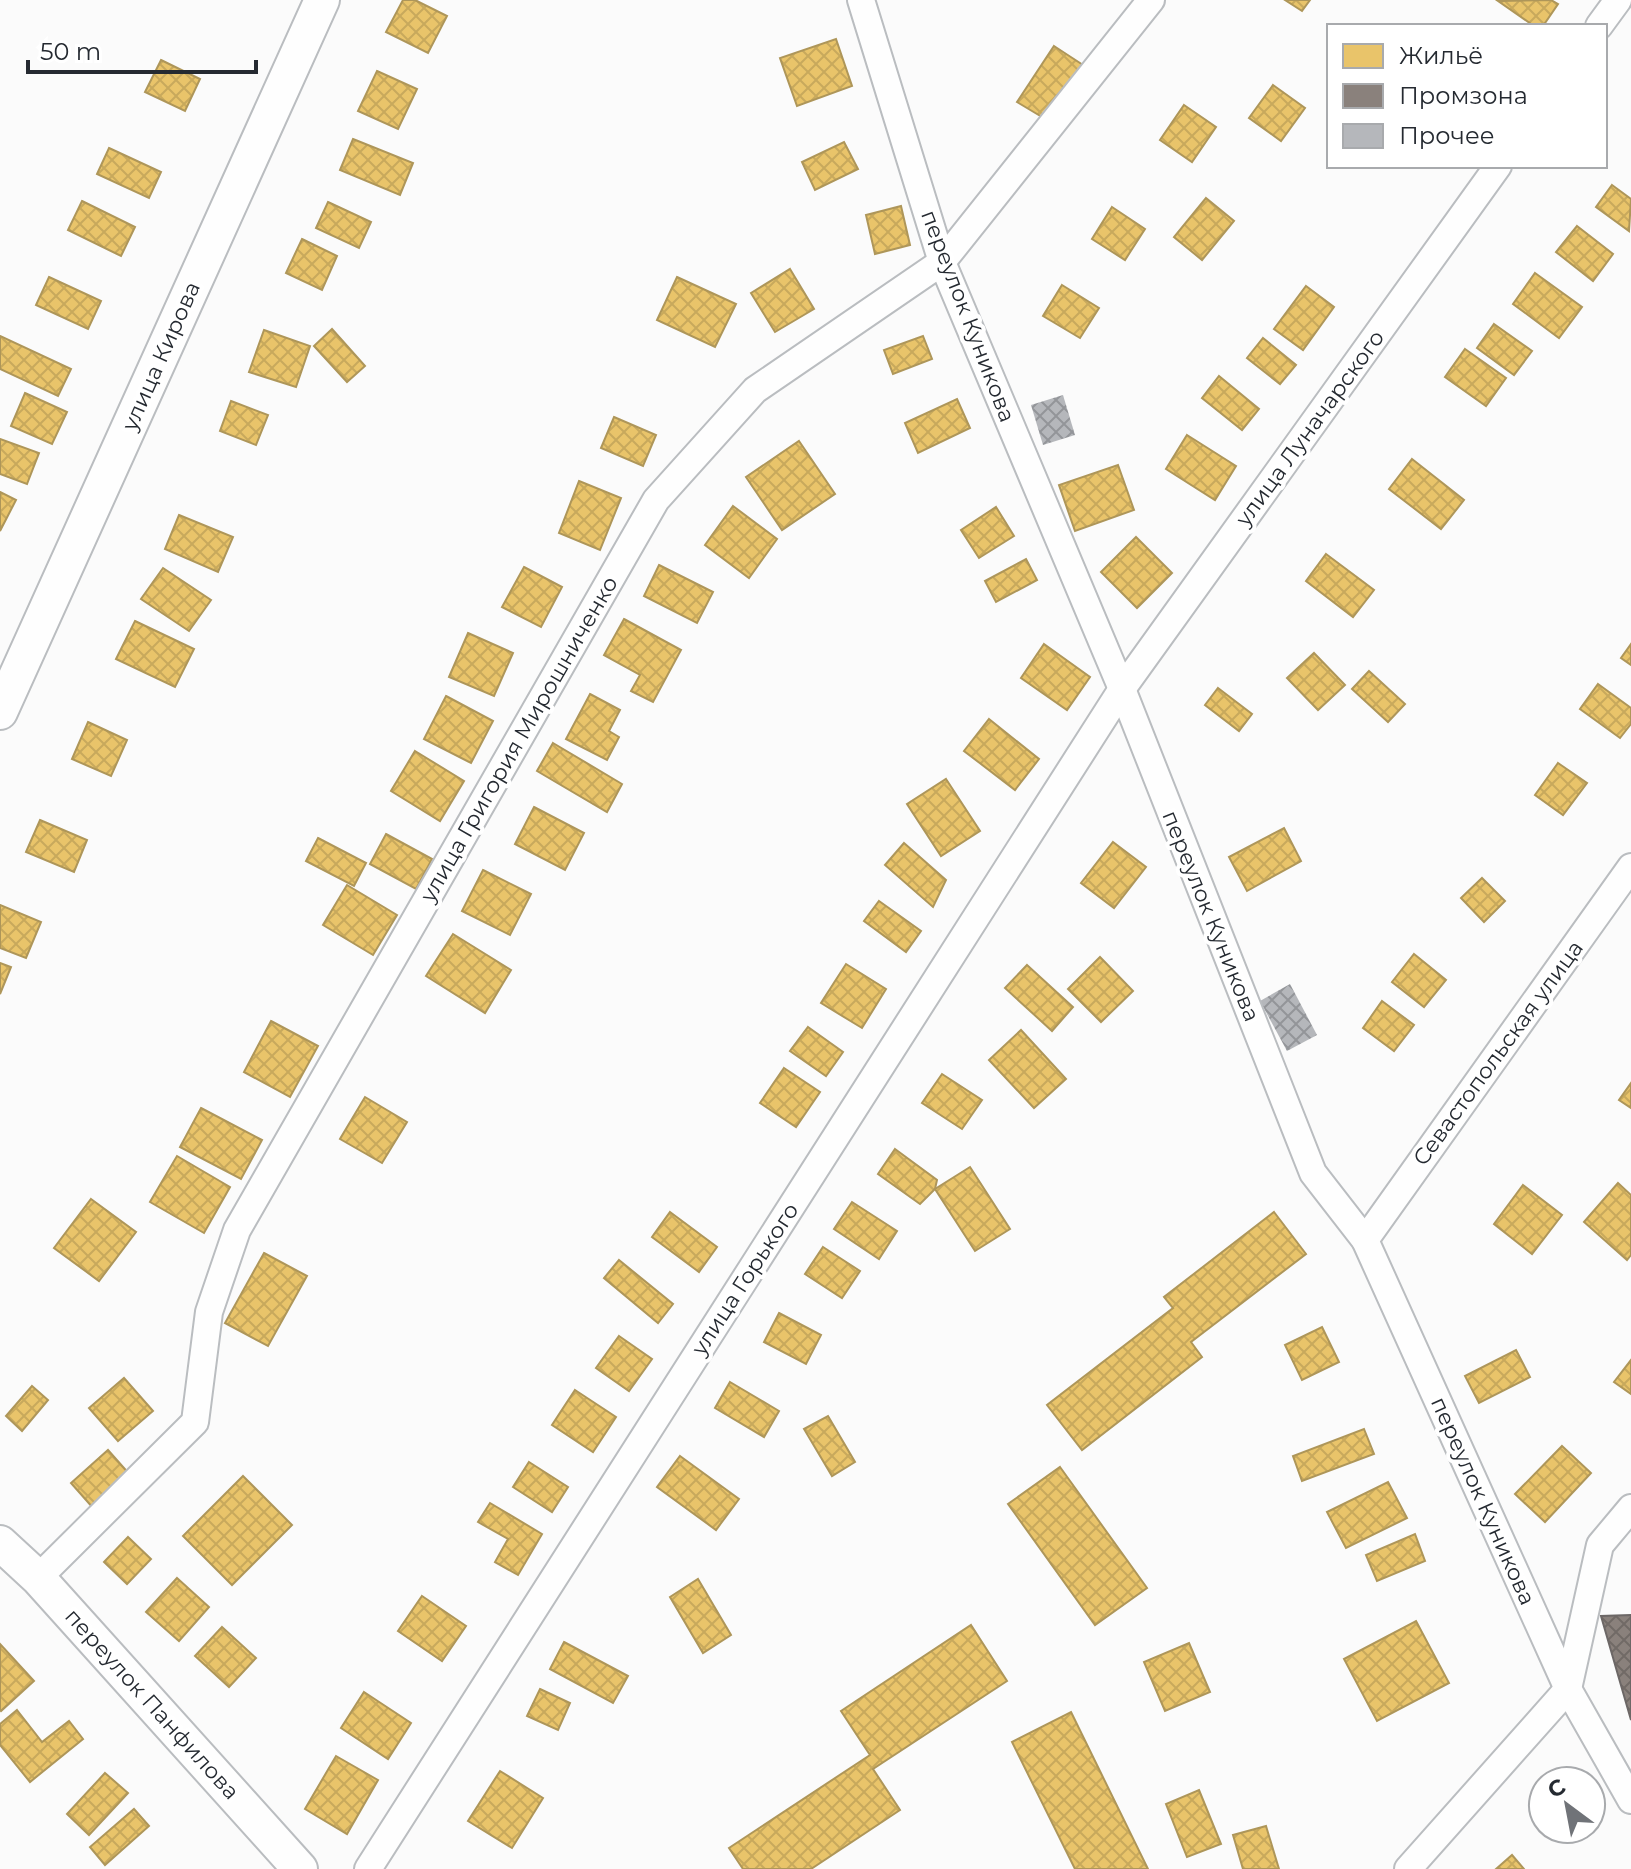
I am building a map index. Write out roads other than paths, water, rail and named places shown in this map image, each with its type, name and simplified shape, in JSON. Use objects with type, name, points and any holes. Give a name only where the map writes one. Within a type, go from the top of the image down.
[{"type":"street","name":"улица Кирова","points":[[0,712],[322,0]]},
{"type":"street","name":"переулок Куникова","points":[[861,0],[942,262],[1122,689],[1313,1173],[1365,1240],[1568,1689],[1631,1800]]},
{"type":"street","name":"улица Григория Мирошниченко","points":[[38,1578],[195,1422],[209,1312],[237,1230],[656,500],[755,390],[942,262],[1151,0]]},
{"type":"street","points":[[1600,24],[1618,0]]},
{"type":"street","name":"улица Луначарского","points":[[1122,689],[1497,168]]},
{"type":"street","name":"улица Горького","points":[[368,1869],[1122,689]]},
{"type":"street","name":"Севастопольская улица","points":[[1365,1240],[1631,867]]},
{"type":"street","points":[[1408,1869],[1568,1689],[1600,1545],[1631,1508]]},
{"type":"street","name":"переулок Панфилова","points":[[0,1543],[38,1578],[300,1869]]}]
